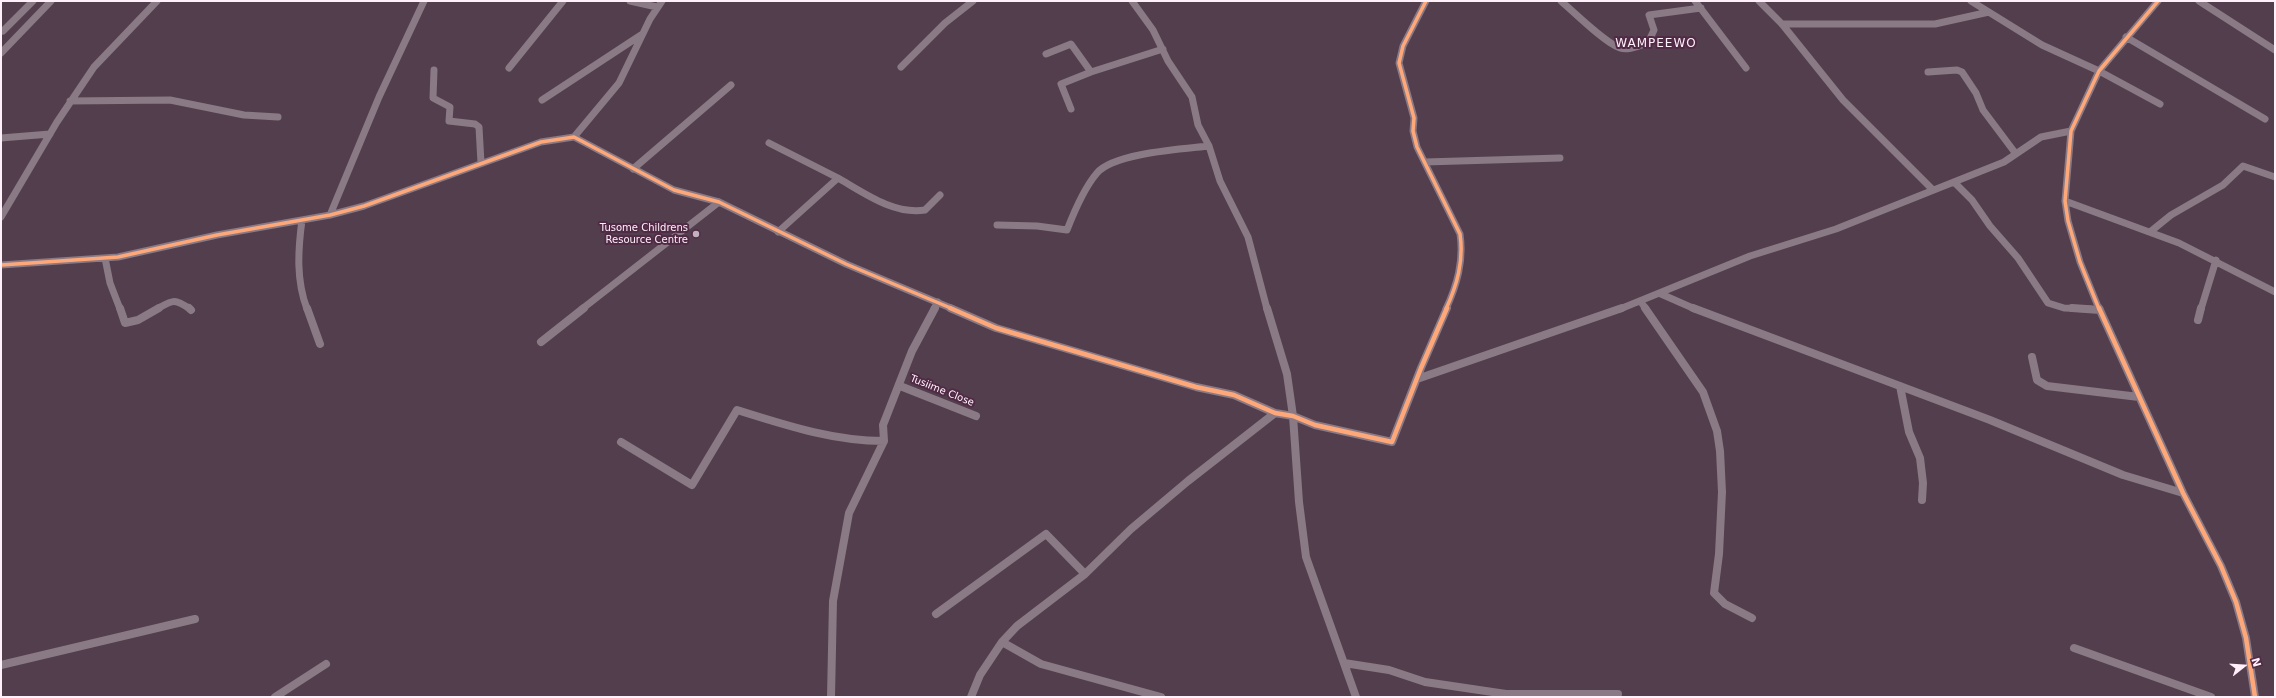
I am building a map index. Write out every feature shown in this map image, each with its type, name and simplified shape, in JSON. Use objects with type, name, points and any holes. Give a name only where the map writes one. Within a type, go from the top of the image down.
[{"type":"street","points":[[3,31],[33,1]]},
{"type":"street","points":[[1,53],[50,1]]},
{"type":"street","points":[[1,217],[70,101],[95,67],[122,36],[157,1]]},
{"type":"street","points":[[330,215],[392,68],[424,1]]},
{"type":"street","points":[[510,68],[563,1]]},
{"type":"street","points":[[630,1],[657,7]]},
{"type":"street","points":[[574,137],[607,100],[623,75],[642,35],[645,25],[662,1]]},
{"type":"street","points":[[901,67],[945,22],[973,1]]},
{"type":"street","points":[[1132,1],[1153,30],[1192,97],[1198,125],[1209,146],[1220,181],[1248,238],[1258,281],[1287,374],[1294,416],[1299,502],[1306,557],[1356,697]]},
{"type":"street","points":[[1,265],[105,258],[330,215],[364,206],[541,142],[574,137],[674,190],[720,202],[778,232],[846,264],[996,328],[1069,348],[1196,387],[1234,395],[1275,413],[1294,416],[1315,425],[1392,442],[1452,295],[1462,249],[1459,231],[1425,162],[1414,135],[1411,125],[1414,118],[1399,63],[1403,46],[1426,1]]},
{"type":"street","points":[[1561,1],[1612,44],[1628,49],[1648,43],[1654,30],[1649,15],[1702,8]]},
{"type":"street","points":[[1696,1],[1746,68]]},
{"type":"street","points":[[1759,1],[1782,24],[1843,100],[1933,190]]},
{"type":"street","points":[[1971,1],[2042,44],[2099,71],[2160,104]]},
{"type":"street","points":[[2158,1],[2146,17],[2126,37],[2099,71],[2071,131],[2065,201],[2068,221],[2080,262],[2100,310],[2183,493],[2204,532],[2236,602],[2246,638],[2255,697]]},
{"type":"street","points":[[2199,1],[2275,50]]},
{"type":"street","points":[[1782,24],[1928,24],[1989,12]]},
{"type":"street","points":[[542,100],[642,35]]},
{"type":"street","points":[[2126,37],[2266,119]]},
{"type":"street","points":[[1046,54],[1071,44],[1091,72]]},
{"type":"street","points":[[1071,108],[1061,84],[1091,72],[1163,49]]},
{"type":"street","points":[[434,70],[433,98],[450,107],[449,121],[460,124],[475,124],[479,127],[481,163]]},
{"type":"street","points":[[1928,72],[1956,70],[1962,72],[1976,94],[1983,110],[2016,154]]},
{"type":"street","points":[[633,169],[731,85]]},
{"type":"street","points":[[70,101],[170,100],[244,115],[278,117]]},
{"type":"street","points":[[1417,379],[1641,302],[1750,256],[1836,229],[1887,207],[2004,162],[2041,137],[2071,131]]},
{"type":"street","points":[[1,138],[50,134]]},
{"type":"street","points":[[769,143],[885,203],[911,212],[927,209],[940,195]]},
{"type":"street","points":[[996,225],[1037,226],[1067,230],[1070,221],[1096,172],[1116,162],[1144,155],[1209,146]]},
{"type":"street","points":[[1425,162],[1560,158]]},
{"type":"street","points":[[2150,232],[2171,215],[2219,188],[2243,166],[2275,176]]},
{"type":"street","points":[[778,232],[838,178]]},
{"type":"street","points":[[1954,182],[1972,200],[1990,226],[2018,258],[2048,303],[2064,308],[2100,310]]},
{"type":"street","points":[[2065,201],[2150,232],[2216,260],[2275,292]]},
{"type":"street","points":[[541,342],[720,202]]},
{"type":"street","points":[[302,220],[298,251],[301,293],[320,344]]},
{"type":"street","points":[[105,258],[110,283],[125,323],[138,320],[172,301],[178,301],[191,310]]},
{"type":"street","points":[[2198,320],[2216,260]]},
{"type":"street","points":[[1661,294],[1709,316],[1763,334],[1900,386],[2048,443],[2123,475],[2183,493]]},
{"type":"street","points":[[831,697],[833,601],[850,513],[884,441],[883,426],[900,386],[912,351],[938,302]]},
{"type":"street","points":[[1641,302],[1703,392],[1711,408],[1721,448],[1722,473],[1722,514],[1714,593],[1725,604],[1752,618]]},
{"type":"street","points":[[2032,357],[2037,380],[2047,386],[2139,397]]},
{"type":"street","name":"Tusiime Close","points":[[900,386],[976,416]]},
{"type":"street","points":[[1900,386],[1909,432],[1920,458],[1923,483],[1922,500]]},
{"type":"street","points":[[621,442],[692,485],[706,463],[718,437],[737,410],[813,432],[861,442],[884,441]]},
{"type":"street","points":[[971,697],[980,675],[1002,642],[1017,626],[1085,574],[1131,529],[1188,481],[1275,413]]},
{"type":"street","points":[[936,614],[1046,534],[1085,574]]},
{"type":"street","points":[[1,665],[194,619]]},
{"type":"street","points":[[1002,642],[1041,664],[1081,674],[1115,686],[1143,691],[1161,697]]},
{"type":"street","points":[[2074,648],[2211,697]]},
{"type":"street","points":[[1344,663],[1389,670],[1425,682],[1506,694],[1543,696],[1618,694]]},
{"type":"street","points":[[275,697],[326,664]]},
{"type":"cycle path","points":[[1,265],[118,257],[217,235],[330,215],[364,206],[541,142],[574,137],[674,190],[719,202],[846,264],[996,328],[1069,348],[1196,387],[1234,395],[1275,413],[1293,416],[1315,425],[1392,442],[1430,345],[1454,291],[1461,263],[1462,249],[1460,234],[1453,217],[1417,147],[1413,131],[1414,118],[1399,63],[1403,46],[1426,1]]},
{"type":"cycle path","points":[[2158,1],[2146,17],[2119,45],[2099,71],[2071,131],[2065,201],[2068,221],[2080,262],[2095,300],[2183,493],[2221,566],[2236,602],[2246,638],[2255,697]]},
{"type":"place","name":"Tusome Childrens Resource Centre","points":[[696,234]]},
{"type":"district","name":"WAMPEEWO","points":[[1656,44]]}]
